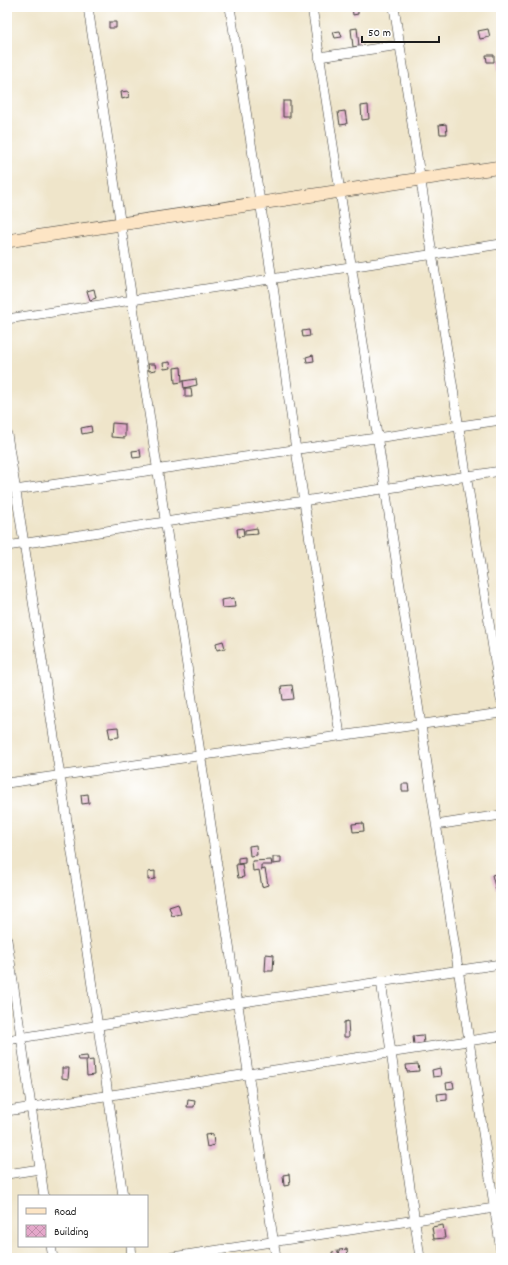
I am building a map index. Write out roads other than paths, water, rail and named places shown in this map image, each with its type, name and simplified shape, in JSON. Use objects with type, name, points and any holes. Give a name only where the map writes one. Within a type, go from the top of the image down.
[{"type":"street","points":[[88,7],[276,1258]]},
{"type":"street","points":[[230,7],[340,735]]},
{"type":"street","points":[[312,7],[468,1041],[498,1208],[501,1251]]},
{"type":"street","points":[[394,7],[501,700]]},
{"type":"street","points":[[319,57],[400,45]]},
{"type":"street","points":[[7,241],[501,167]]},
{"type":"street","points":[[7,319],[501,244]]},
{"type":"street","points":[[15,490],[501,420]]},
{"type":"street","points":[[7,434],[79,898],[123,1195]]},
{"type":"street","points":[[7,546],[501,471]]},
{"type":"street","points":[[7,783],[501,713]]},
{"type":"street","points":[[436,825],[501,815]]},
{"type":"street","points":[[7,940],[44,1195]]},
{"type":"street","points":[[7,1040],[381,981],[501,964]]},
{"type":"street","points":[[381,981],[420,1258]]},
{"type":"street","points":[[7,1112],[501,1036]]},
{"type":"street","points":[[7,1174],[40,1169]]},
{"type":"street","points":[[166,1258],[498,1208]]},
{"type":"street","points":[[51,1247],[53,1258]]},
{"type":"street","points":[[131,1247],[132,1258]]}]
